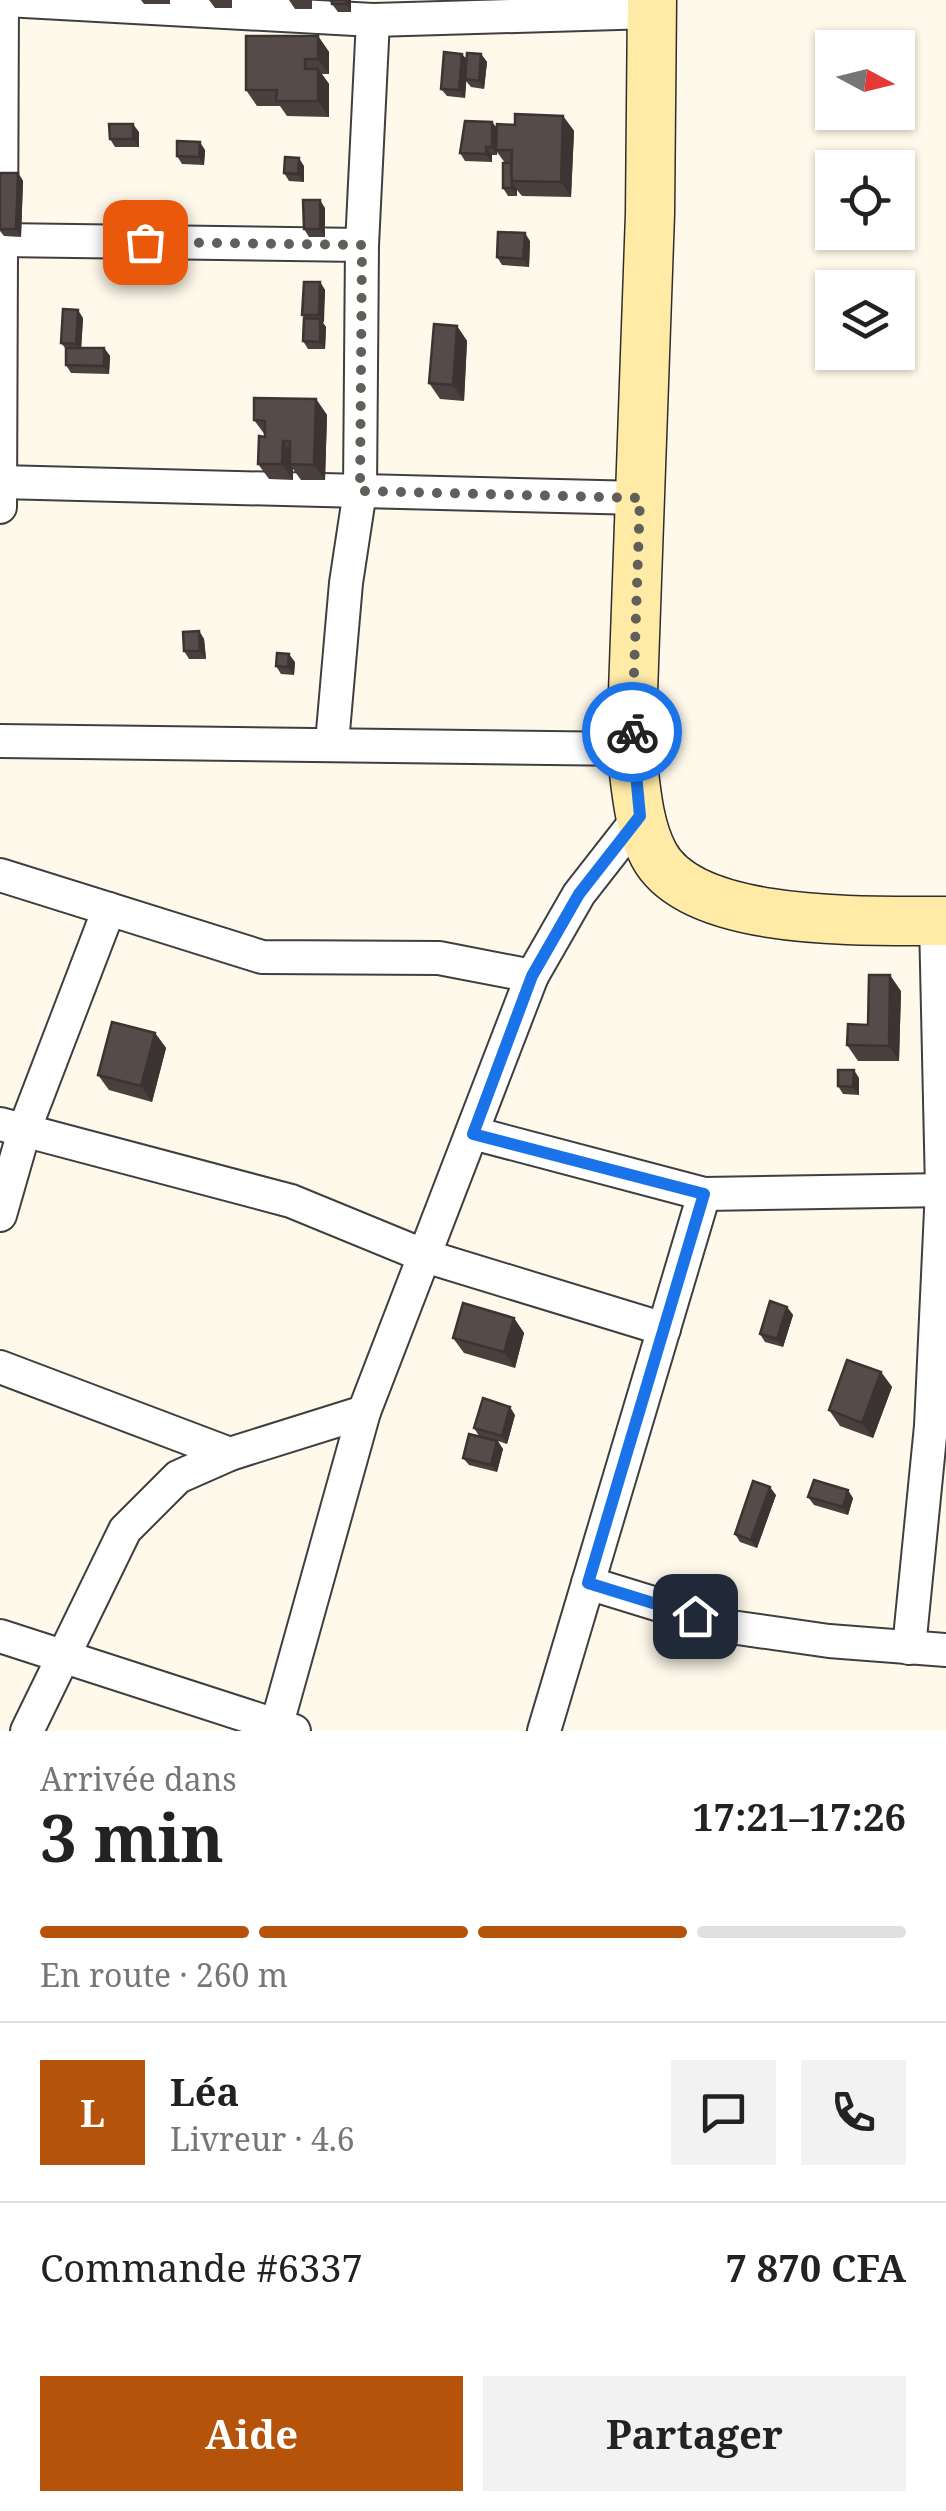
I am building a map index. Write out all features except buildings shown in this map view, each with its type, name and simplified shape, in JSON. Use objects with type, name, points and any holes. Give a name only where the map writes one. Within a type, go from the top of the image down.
[{"type":"street","points":[[640,498],[360,491],[1,490],[4,0],[374,20],[652,6],[650,214],[640,498],[631,749],[640,816],[654,856],[670,875],[684,886],[730,907],[832,919],[941,921],[944,1190],[939,1426],[908,1648]]},
{"type":"street","points":[[332,744],[346,583],[360,491],[362,245],[374,20]]},
{"type":"street","points":[[1,240],[362,245]]},
{"type":"street","points":[[0,741],[631,749]]},
{"type":"street","points":[[0,1636],[282,1729],[364,1412],[532,976],[579,894],[640,816]]},
{"type":"street","points":[[0,874],[262,957],[439,958],[532,976]]},
{"type":"street","points":[[0,1215],[12,1126],[109,909]]},
{"type":"street","points":[[12,1126],[290,1201],[426,1256],[664,1329]]},
{"type":"street","points":[[473,1134],[704,1194],[944,1190]]},
{"type":"street","points":[[544,1731],[704,1194]]},
{"type":"street","points":[[0,1368],[230,1454]]},
{"type":"street","points":[[28,1731],[124,1530],[178,1477],[230,1454],[364,1412]]},
{"type":"street","points":[[588,1583],[731,1628],[829,1642],[946,1650]]},
{"type":"way so far","points":[[145,242],[362,245],[360,491],[640,498],[632,732]]},
{"type":"route","points":[[632,732],[640,816],[579,894],[532,976],[473,1134],[704,1194],[588,1583],[695,1616]]}]
